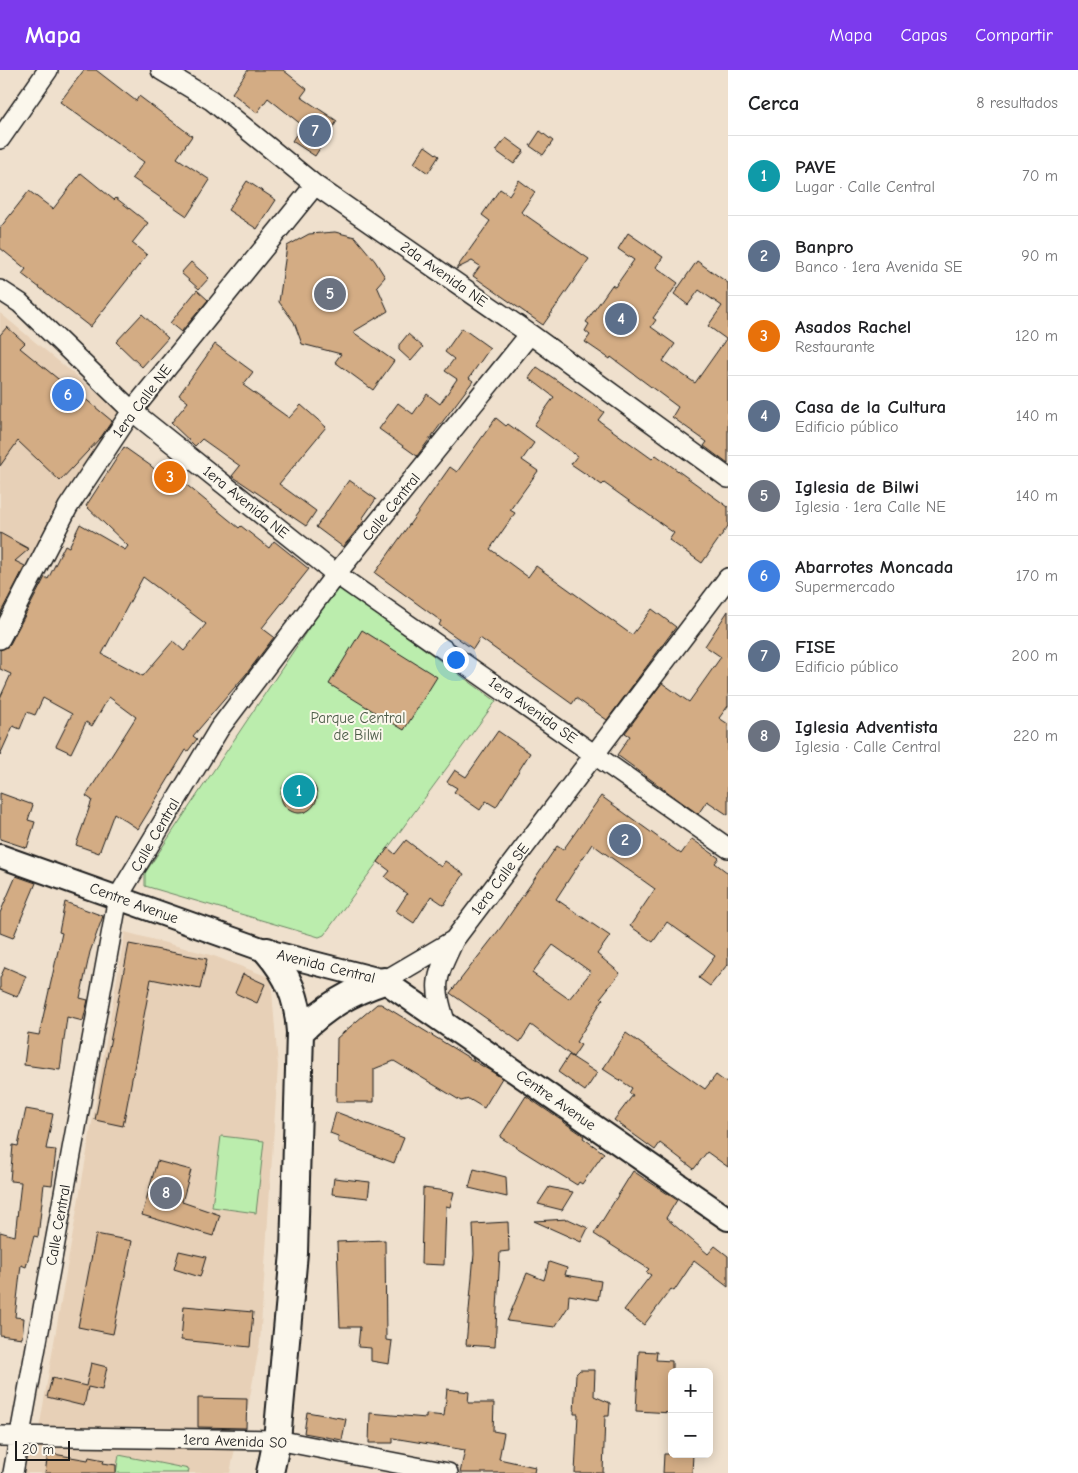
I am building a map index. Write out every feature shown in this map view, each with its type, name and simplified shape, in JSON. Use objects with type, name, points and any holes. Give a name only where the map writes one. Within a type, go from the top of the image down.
[{"type":"main road","points":[[267,951],[282,968],[292,988],[298,1009],[300,1032],[294,1253],[277,1440],[270,1473]]},
{"type":"main road","points":[[300,1032],[318,1014],[338,1000],[360,989],[384,981]]},
{"type":"street","points":[[0,139],[48,70]]},
{"type":"street","name":"2da Avenida NE","points":[[161,70],[211,100],[315,184],[530,334],[728,478]]},
{"type":"street","name":"1era Calle NE","points":[[0,639],[68,507],[132,411],[315,184]]},
{"type":"street","name":"1era Avenida NE","points":[[0,290],[20,303],[132,411],[336,574]]},
{"type":"street","name":"Calle Central","points":[[13,1473],[118,897],[219,728],[336,574],[530,334]]},
{"type":"street","name":"1era Avenida SE","points":[[336,574],[595,753],[728,848]]},
{"type":"street","name":"1era Calle SE","points":[[384,981],[454,940],[728,578]]},
{"type":"street","name":"Centre Avenue","points":[[0,856],[267,951]]},
{"type":"street","points":[[446,1024],[438,998],[437,977],[454,940]]},
{"type":"street","name":"Avenida Central","points":[[267,951],[384,981]]},
{"type":"street","name":"Centre Avenue","points":[[384,981],[728,1219]]},
{"type":"street","name":"1era Avenida SO","points":[[0,1436],[277,1440],[448,1473]]},
{"type":"shaded area","points":[[0,313],[119,411],[0,618]]},
{"type":"shaded area","points":[[125,932],[214,956],[271,978],[278,1066],[260,1342],[244,1429],[39,1429]]},
{"type":"shaded area","points":[[236,1444],[230,1473],[20,1473],[25,1445]]},
{"type":"green space","name":"Parque Central de Bilwi","points":[[337,586],[496,701],[324,935],[319,937],[145,886],[145,873]]},
{"type":"green space","points":[[221,1136],[264,1141],[256,1213],[212,1207]]},
{"type":"green space","points":[[119,1455],[189,1469],[188,1473],[116,1473]]},
{"type":"building","points":[[84,70],[96,70],[136,101],[139,96],[192,136],[177,158],[210,180],[187,216],[132,178],[144,162],[60,102]]},
{"type":"building","points":[[248,70],[283,70],[307,89],[301,97],[337,121],[315,156],[292,141],[302,125],[268,98],[257,113],[232,93]]},
{"type":"building","points":[[540,131],[553,141],[543,155],[530,146]]},
{"type":"building","points":[[506,138],[524,151],[514,164],[496,151]]},
{"type":"building","points":[[425,146],[439,156],[428,173],[414,163]]},
{"type":"building","points":[[81,173],[114,200],[116,198],[148,223],[132,243],[147,255],[90,327],[22,274],[26,269],[0,248],[0,228],[29,191],[53,209]]},
{"type":"building","points":[[519,180],[535,192],[521,212],[589,259],[543,325],[473,276],[480,266],[472,261],[456,269],[490,221],[482,215],[500,189],[509,195]]},
{"type":"building","points":[[247,181],[276,200],[257,229],[228,210]]},
{"type":"building","points":[[335,232],[355,237],[375,261],[385,277],[377,286],[388,311],[353,332],[394,361],[373,390],[335,362],[341,354],[302,344],[294,322],[279,302],[287,246],[309,234]]},
{"type":"building","points":[[628,233],[663,257],[656,267],[678,283],[653,318],[656,320],[651,327],[675,344],[663,361],[695,383],[726,339],[708,326],[722,306],[699,290],[688,305],[674,294],[697,261],[728,283],[728,464],[704,446],[707,442],[672,417],[678,407],[611,357],[610,359],[585,342],[590,335],[585,331],[589,324],[586,322],[612,285],[615,287],[634,260],[618,249]]},
{"type":"building","points":[[191,262],[209,278],[199,289],[181,273]]},
{"type":"building","points":[[197,290],[208,300],[181,332],[170,323]]},
{"type":"building","points":[[142,314],[168,338],[142,367],[116,342]]},
{"type":"building","points":[[7,327],[25,343],[20,348],[63,383],[65,380],[112,421],[101,437],[60,481],[18,441],[0,466],[0,335]]},
{"type":"building","points":[[462,328],[490,348],[469,378],[473,381],[417,456],[379,429],[398,403],[413,414],[427,394],[440,404],[457,379],[445,371],[454,359],[445,352]]},
{"type":"building","points":[[408,334],[423,347],[411,361],[399,350],[399,345]]},
{"type":"building","points":[[215,344],[253,372],[243,385],[289,418],[301,405],[326,427],[279,484],[316,511],[306,526],[232,476],[240,466],[202,439],[195,446],[171,423],[188,402],[179,395]]},
{"type":"building","points":[[537,367],[604,412],[598,420],[652,459],[656,455],[728,507],[728,526],[702,563],[669,540],[674,533],[604,483],[602,485],[571,464],[577,456],[534,425],[554,397],[529,378]]},
{"type":"building","points":[[496,418],[506,426],[508,424],[534,443],[522,460],[538,471],[510,510],[515,513],[490,549],[528,577],[536,566],[632,635],[652,609],[676,627],[607,720],[576,698],[572,704],[480,638],[473,649],[439,625],[441,621],[375,573],[450,467],[457,472]]},
{"type":"building","points":[[124,447],[151,466],[178,490],[183,482],[239,528],[241,526],[269,548],[274,541],[309,569],[262,628],[274,637],[247,673],[193,736],[197,739],[188,751],[186,750],[138,829],[114,813],[99,853],[76,845],[92,800],[86,796],[136,717],[109,697],[92,726],[86,722],[71,753],[56,746],[72,714],[43,698],[35,715],[27,712],[20,729],[13,726],[0,755],[0,698],[11,674],[0,669],[0,650],[10,644],[45,577],[48,579],[65,545],[69,547],[80,524],[125,550],[128,546],[86,506]],"holes":[[[143,577],[206,624],[184,651],[173,641],[143,676],[102,654]]]},
{"type":"building","points":[[349,480],[376,499],[362,519],[364,521],[343,547],[316,527]]},
{"type":"building","points":[[0,533],[29,549],[15,561],[25,566],[0,614]]},
{"type":"building","points":[[728,611],[728,706],[719,718],[728,724],[728,815],[707,801],[698,814],[617,755],[630,736],[625,733],[662,683],[689,702],[721,657],[705,646]]},
{"type":"building","points":[[362,630],[437,677],[404,730],[329,684]]},
{"type":"building","points":[[498,731],[530,753],[496,807],[486,801],[480,810],[454,792],[457,788],[447,782],[455,770],[466,777]]},
{"type":"building","points":[[299,777],[312,782],[317,795],[312,808],[299,813],[286,808],[281,795],[286,782]]},
{"type":"building","points":[[0,793],[33,805],[28,820],[35,822],[27,848],[0,839]]},
{"type":"building","points":[[601,796],[681,854],[692,839],[719,858],[715,863],[728,873],[728,966],[710,986],[699,978],[715,956],[667,922],[653,942],[630,926],[655,889],[592,844],[556,899],[610,936],[597,954],[620,973],[601,997],[603,999],[576,1042],[581,1045],[573,1057],[531,1025],[520,1042],[450,993],[502,926],[557,846],[563,850]],"holes":[[[553,945],[591,972],[569,999],[532,973]]]},
{"type":"building","points":[[406,840],[441,867],[445,861],[464,874],[444,905],[431,896],[414,923],[396,911],[407,894],[385,877],[390,871],[378,862],[388,848],[395,854]]},
{"type":"building","points":[[16,876],[36,883],[13,938],[0,933],[0,913]]},
{"type":"building","points":[[65,902],[103,916],[90,952],[80,998],[88,1000],[83,1021],[67,1017],[60,1070],[24,1065],[28,1033],[39,1035],[62,933],[59,932]]},
{"type":"building","points":[[129,944],[207,959],[200,989],[151,979],[123,1126],[95,1120]]},
{"type":"building","points":[[5,967],[26,976],[17,997],[0,990],[0,978]]},
{"type":"building","points":[[243,974],[265,984],[257,1003],[235,993]]},
{"type":"building","points":[[377,1004],[381,1004],[502,1078],[484,1108],[469,1099],[461,1101],[394,1061],[374,1069],[374,1102],[336,1102],[337,1038]]},
{"type":"building","points":[[626,1033],[705,1089],[716,1075],[728,1084],[728,1167],[707,1152],[694,1169],[660,1143],[655,1150],[614,1120],[633,1095],[629,1093],[632,1088],[603,1069]]},
{"type":"building","points":[[569,1055],[597,1073],[585,1091],[558,1072]]},
{"type":"building","points":[[526,1096],[584,1136],[583,1138],[604,1153],[582,1184],[579,1182],[577,1185],[500,1137]]},
{"type":"building","points":[[26,1109],[53,1114],[46,1149],[56,1150],[52,1185],[44,1184],[38,1237],[34,1236],[26,1267],[21,1265],[15,1317],[24,1318],[22,1338],[0,1335],[0,1232],[15,1236],[21,1182],[10,1181],[13,1145],[18,1146]]},
{"type":"building","points":[[336,1112],[404,1138],[394,1163],[338,1142],[338,1136],[330,1133]]},
{"type":"building","points":[[157,1161],[191,1170],[182,1202],[220,1215],[213,1236],[142,1215]]},
{"type":"building","points":[[474,1169],[506,1177],[507,1197],[469,1188]]},
{"type":"building","points":[[633,1171],[677,1200],[666,1218],[708,1254],[715,1246],[728,1256],[728,1287],[694,1261],[674,1291],[671,1289],[644,1325],[624,1310],[651,1275],[646,1272],[649,1269],[594,1234]]},
{"type":"building","points":[[334,1178],[370,1182],[368,1198],[332,1194]]},
{"type":"building","points":[[549,1187],[573,1192],[562,1210],[538,1204]]},
{"type":"building","points":[[423,1188],[454,1192],[450,1207],[446,1206],[444,1265],[421,1264]]},
{"type":"building","points":[[568,1219],[588,1228],[581,1242],[534,1221]]},
{"type":"building","points":[[508,1222],[509,1251],[500,1252],[495,1347],[466,1345],[474,1254],[473,1224]]},
{"type":"building","points":[[96,1234],[132,1241],[113,1334],[78,1327]]},
{"type":"building","points":[[385,1240],[386,1340],[392,1341],[389,1364],[371,1361],[371,1348],[358,1347],[360,1327],[340,1327],[337,1242]]},
{"type":"building","points":[[179,1251],[206,1257],[200,1277],[174,1269]]},
{"type":"building","points":[[549,1262],[567,1268],[565,1275],[601,1281],[598,1300],[569,1295],[568,1307],[555,1327],[507,1321],[527,1273],[544,1280]]},
{"type":"building","points":[[184,1306],[253,1312],[250,1347],[181,1340]]},
{"type":"building","points":[[639,1351],[657,1352],[656,1360],[672,1361],[672,1368],[668,1368],[668,1413],[636,1411]]},
{"type":"building","points":[[91,1363],[107,1367],[102,1390],[88,1387],[84,1406],[47,1397],[52,1378],[86,1386]]},
{"type":"building","points":[[580,1370],[595,1370],[594,1396],[610,1403],[609,1416],[605,1416],[603,1473],[575,1473],[578,1414],[574,1414],[576,1374]]},
{"type":"building","points":[[447,1389],[469,1392],[468,1403],[494,1403],[493,1431],[504,1433],[499,1459],[535,1467],[534,1473],[460,1473],[465,1450],[393,1438],[393,1443],[369,1443],[370,1413],[426,1418],[426,1414],[444,1416]]},
{"type":"building","points":[[198,1398],[247,1399],[246,1428],[198,1427]]},
{"type":"building","points":[[307,1412],[346,1419],[342,1440],[304,1433]]},
{"type":"building","points":[[48,1453],[88,1460],[89,1457],[104,1460],[103,1463],[116,1465],[116,1473],[45,1473]]},
{"type":"building","points":[[664,1454],[668,1454],[668,1458],[693,1458],[692,1473],[663,1473]]},
{"type":"place","name":"FISE","points":[[315,131]]},
{"type":"place","name":"Iglesia de Bilwi","points":[[330,294]]},
{"type":"place","name":"Casa de la Cultura","points":[[621,319]]},
{"type":"place","name":"Abarrotes Moncada","points":[[68,395]]},
{"type":"place","name":"Asados Rachel","points":[[170,477]]},
{"type":"place","name":"PAVE","points":[[299,791]]},
{"type":"place","name":"Banpro","points":[[625,840]]},
{"type":"place","name":"Iglesia Adventista","points":[[166,1193]]}]
